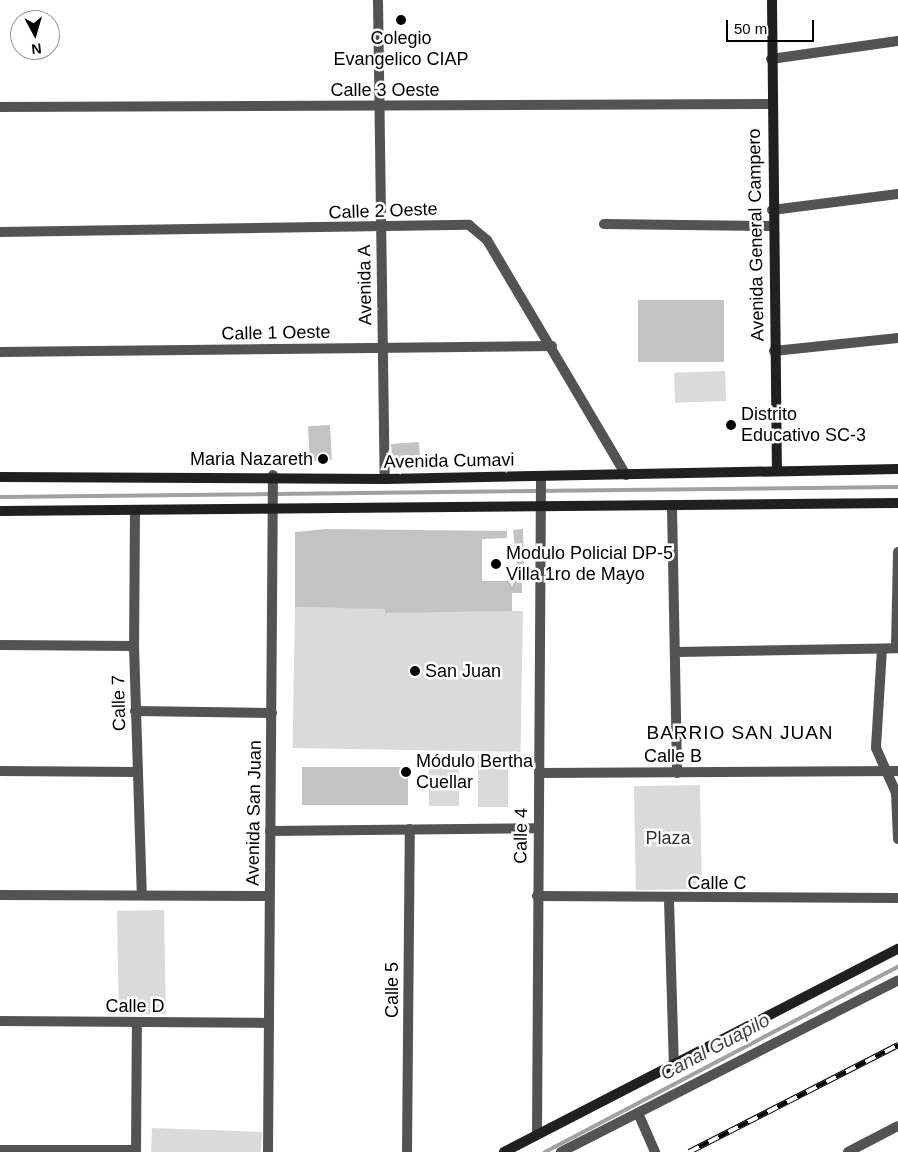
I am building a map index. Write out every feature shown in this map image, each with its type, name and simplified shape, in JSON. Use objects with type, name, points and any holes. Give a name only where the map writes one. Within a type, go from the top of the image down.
[{"type":"main road","name":"Avenida General Campero","points":[[772,0],[772,226],[776,470]]},
{"type":"main road","name":"Avenida Cumavi","points":[[0,477],[384,479],[541,482],[626,475],[776,470],[898,469]]},
{"type":"main road","points":[[0,511],[135,510],[274,504],[542,504],[672,507],[898,503]]},
{"type":"main road","points":[[504,1152],[898,949]]},
{"type":"street","name":"Avenida A","points":[[378,0],[384,479]]},
{"type":"street","points":[[772,59],[898,41]]},
{"type":"street","name":"Calle 3 Oeste","points":[[0,107],[771,104]]},
{"type":"street","points":[[772,210],[898,194]]},
{"type":"street","points":[[604,224],[772,226]]},
{"type":"street","name":"Calle 2 Oeste","points":[[0,232],[381,229],[470,225],[478,228],[552,346],[626,475]]},
{"type":"street","points":[[774,351],[898,338]]},
{"type":"street","name":"Calle 1 Oeste","points":[[0,352],[552,346]]},
{"type":"street","name":"Avenida San Juan","points":[[268,1152],[273,478]]},
{"type":"street","name":"Calle 4","points":[[536,1135],[536,828],[539,773],[541,482]]},
{"type":"street","points":[[672,507],[677,772]]},
{"type":"street","name":"Calle 7","points":[[135,510],[135,711],[142,894]]},
{"type":"street","points":[[676,652],[897,648],[898,552]]},
{"type":"street","points":[[0,645],[134,646]]},
{"type":"street","points":[[882,649],[876,748],[885,772],[896,793],[898,839]]},
{"type":"street","points":[[135,711],[272,712]]},
{"type":"street","points":[[0,771],[137,772]]},
{"type":"street","name":"Calle B","points":[[539,773],[898,772]]},
{"type":"street","points":[[270,832],[536,828]]},
{"type":"street","name":"Calle 5","points":[[407,1152],[410,829]]},
{"type":"street","points":[[0,895],[142,894],[269,896]]},
{"type":"street","name":"Calle C","points":[[537,896],[669,900],[898,898]]},
{"type":"street","points":[[669,900],[674,1066]]},
{"type":"street","points":[[561,1152],[898,980]]},
{"type":"street","name":"Calle D","points":[[0,1021],[269,1024]]},
{"type":"street","points":[[0,1150],[136,1151],[137,1022]]},
{"type":"street","points":[[638,1113],[656,1152]]},
{"type":"street","points":[[848,1152],[898,1126]]},
{"type":"green space","points":[[725,371],[726,401],[675,403],[674,373]]},
{"type":"green space","points":[[295,607],[523,611],[521,752],[293,748]]},
{"type":"green space","points":[[429,755],[459,755],[459,806],[429,806]]},
{"type":"green space","points":[[478,755],[508,755],[508,807],[478,807]]},
{"type":"green space","name":"Plaza","points":[[700,785],[702,889],[636,890],[634,786]]},
{"type":"green space","points":[[164,910],[166,1014],[119,1015],[117,911]]},
{"type":"green space","points":[[152,1128],[262,1132],[261,1152],[151,1152]]},
{"type":"building","points":[[638,300],[724,300],[724,362],[638,362]]},
{"type":"building","points":[[330,425],[332,460],[310,461],[308,426]]},
{"type":"building","points":[[419,442],[420,458],[397,460],[392,455],[391,444]]},
{"type":"building","name":"San Juan","points":[[326,529],[507,531],[507,538],[482,539],[482,581],[522,581],[522,593],[512,593],[512,611],[385,613],[385,609],[295,607],[295,532]]},
{"type":"building","points":[[523,529],[524,565],[517,566],[513,530]]},
{"type":"building","points":[[302,767],[408,767],[408,805],[302,805]]},
{"type":"waterway","points":[[0,497],[898,487]]},
{"type":"waterway","name":"Canal Guapilo","points":[[545,1152],[898,967]]},
{"type":"railway","points":[[689,1152],[898,1045]]},
{"type":"place","name":"Colegio Evangelico CIAP","points":[[401,20]]},
{"type":"place","name":"Distrito Educativo SC-3","points":[[731,425]]},
{"type":"place","name":"Maria Nazareth","points":[[323,459]]},
{"type":"place","name":"Modulo Policial DP-5 Villa 1ro de Mayo","points":[[496,564]]},
{"type":"place","name":"San Juan","points":[[415,671]]},
{"type":"place","name":"Módulo Bertha Cuellar","points":[[406,772]]},
{"type":"district","name":"BARRIO SAN JUAN","points":[[740,733]]}]
